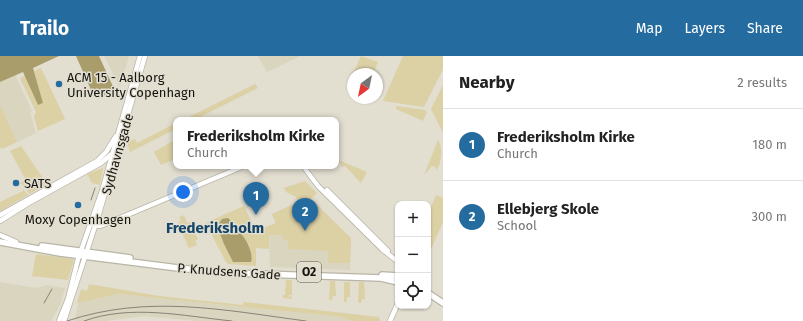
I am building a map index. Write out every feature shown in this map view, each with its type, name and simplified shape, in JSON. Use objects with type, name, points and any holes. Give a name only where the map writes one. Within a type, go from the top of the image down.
[{"type":"main road","name":"O2","points":[[0,237],[16,242],[84,252]]},
{"type":"main road","name":"O2","points":[[0,242],[84,252]]},
{"type":"main road","name":"P. Knudsens Gade","points":[[84,252],[120,256],[165,264],[222,269],[395,276]]},
{"type":"main road","name":"P. Knudsens Gade","points":[[84,252],[178,268],[228,273],[381,278],[395,281]]},
{"type":"main road","points":[[431,295],[443,303]]},
{"type":"main road","points":[[431,299],[443,307]]},
{"type":"street","name":"Sydhavnsgade","points":[[84,252],[90,222],[98,204],[113,153],[116,134],[140,56]]},
{"type":"street","name":"Sydhavnsgade","points":[[84,252],[96,224],[145,56]]},
{"type":"street","points":[[0,216],[97,161],[106,152],[116,134]]},
{"type":"street","points":[[0,221],[24,205],[102,162],[113,153],[120,142]]},
{"type":"street","points":[[90,222],[100,226],[237,169]]},
{"type":"street","points":[[305,169],[310,176],[383,250],[395,259]]},
{"type":"street","points":[[59,321],[84,252]]},
{"type":"street","points":[[64,321],[72,302],[84,252]]},
{"type":"street","points":[[390,321],[395,309]]},
{"type":"shaded area","points":[[0,56],[59,56],[33,68],[43,103],[38,105],[23,72],[0,82]]},
{"type":"shaded area","points":[[76,56],[99,56],[115,91],[98,98],[92,92]]},
{"type":"shaded area","points":[[104,56],[129,56],[120,87]]},
{"type":"shaded area","points":[[258,56],[300,56],[267,72]]},
{"type":"shaded area","points":[[361,56],[378,62],[376,68],[356,68]]},
{"type":"shaded area","points":[[403,56],[443,56],[443,69],[424,107],[383,101]]},
{"type":"shaded area","points":[[41,68],[65,119],[38,131],[34,117],[36,112],[20,78],[25,76],[38,105],[43,103],[34,71]]},
{"type":"shaded area","points":[[15,75],[32,111],[30,112],[36,133],[17,142],[0,105],[0,82]]},
{"type":"shaded area","points":[[255,84],[258,88],[200,117],[189,117]]},
{"type":"shaded area","points":[[443,85],[443,133],[431,109]]},
{"type":"shaded area","points":[[0,105],[17,142],[2,149],[0,147]]},
{"type":"shaded area","points":[[396,106],[425,110],[427,112],[423,121],[396,109]]},
{"type":"shaded area","points":[[173,125],[173,130],[130,152],[127,142],[135,139],[137,143]]},
{"type":"shaded area","points":[[438,140],[441,150],[439,166],[437,170],[432,166],[424,175]]},
{"type":"shaded area","points":[[173,141],[173,160],[161,165],[154,152]]},
{"type":"shaded area","points":[[21,146],[47,184],[29,194],[26,187],[19,183],[26,180],[10,151]]},
{"type":"shaded area","points":[[339,160],[367,172],[361,183],[345,166],[343,167]]},
{"type":"shaded area","points":[[103,168],[100,185],[92,183],[87,174]]},
{"type":"shaded area","points":[[305,181],[317,193],[311,199],[351,238],[350,263],[328,263],[328,251],[288,249],[288,240],[283,240],[283,235],[269,235],[269,249],[256,248],[256,266],[228,264],[206,224],[207,222],[244,206],[256,231],[276,223],[272,214],[298,202],[296,197],[286,192],[284,188]]},
{"type":"shaded area","points":[[23,189],[28,195],[0,211],[0,202],[23,191]]},
{"type":"shaded area","points":[[436,195],[443,198],[443,222],[431,249],[431,237],[431,207]]},
{"type":"shaded area","points":[[310,198],[351,239],[350,270],[270,267],[269,234],[266,228],[276,223],[272,214]]},
{"type":"shaded area","points":[[184,215],[187,223],[190,222],[192,226],[181,230],[178,222],[181,221],[179,217]]},
{"type":"shaded area","points":[[228,218],[248,244],[252,256],[251,262],[233,262],[217,226],[222,219]]},
{"type":"shaded area","points":[[193,229],[198,239],[195,241],[197,245],[189,248],[182,233]]},
{"type":"shaded area","points":[[36,254],[73,259],[74,260],[68,280],[32,276]]},
{"type":"shaded area","points":[[286,280],[292,280],[292,295],[289,296],[292,297],[292,299],[283,298],[283,295],[285,295]]},
{"type":"shaded area","points":[[330,281],[335,281],[336,296],[333,296],[332,300],[329,300]]},
{"type":"shaded area","points":[[0,282],[37,288],[46,285],[65,288],[61,303],[51,321],[0,321]]},
{"type":"shaded area","points":[[344,282],[350,282],[350,297],[347,297],[347,302],[344,302]]},
{"type":"shaded area","points":[[359,282],[364,282],[365,299],[362,299],[361,303],[358,303]]},
{"type":"shaded area","points":[[89,284],[159,296],[243,305],[244,302],[379,317],[380,321],[351,321],[342,317],[118,294],[77,303],[81,289],[87,291]]},
{"type":"shaded area","points":[[118,294],[342,317],[351,321],[197,321],[144,316],[106,321],[74,321],[79,302]]},
{"type":"tram line","points":[[84,321],[120,313],[139,312],[176,314],[232,321]]},
{"type":"railway","points":[[91,200],[95,188]]},
{"type":"railway","points":[[44,303],[52,289]]},
{"type":"railway","points":[[67,321],[97,313],[127,308],[156,306],[215,309],[306,321]]},
{"type":"place","name":"ACM 15 - Aalborg University Copenhagn","points":[[59,84]]},
{"type":"place","name":"SATS","points":[[16,183]]},
{"type":"place","name":"Moxy Copenhagen","points":[[78,205]]},
{"type":"place","name":"Frederiksholm Kirke","points":[[256,215]]},
{"type":"place","name":"Ellebjerg Skole","points":[[305,231]]},
{"type":"district","name":"Frederiksholm","points":[[215,228]]}]
